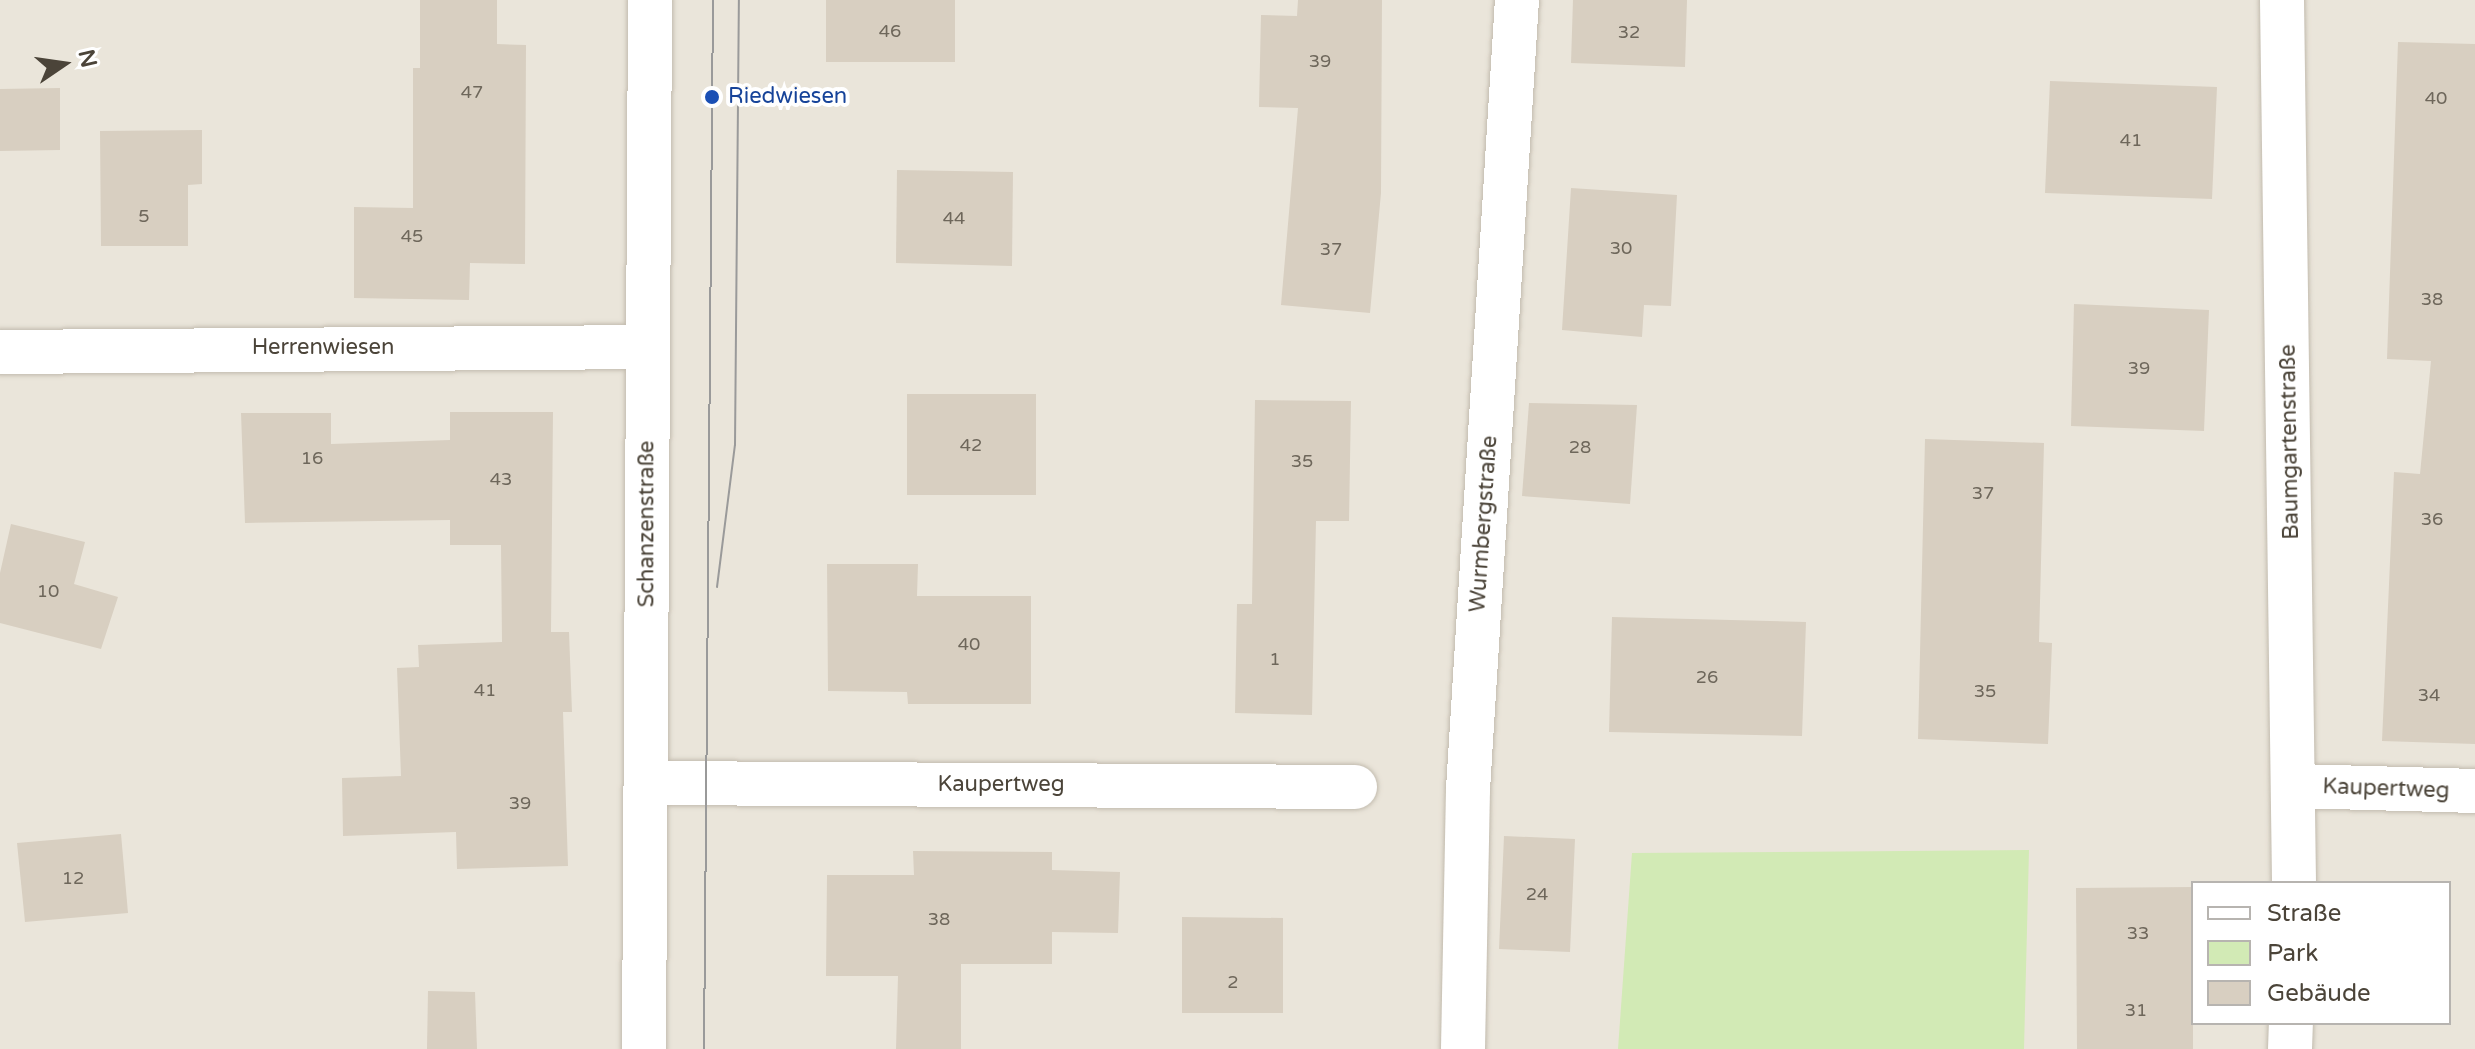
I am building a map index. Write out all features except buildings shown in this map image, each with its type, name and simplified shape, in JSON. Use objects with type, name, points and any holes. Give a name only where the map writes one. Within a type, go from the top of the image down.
[{"type":"street","name":"Schanzenstraße","points":[[644,1049],[650,0]]},
{"type":"street","name":"Wurmbergstraße","points":[[1463,1049],[1468,789],[1517,0]]},
{"type":"street","name":"Baumgartenstraße","points":[[2282,0],[2297,786],[2294,881]]},
{"type":"street","name":"Herrenwiesen","points":[[0,352],[646,347]]},
{"type":"street","name":"Kaupertweg","points":[[647,783],[1355,787]]},
{"type":"street","name":"Kaupertweg","points":[[2297,786],[2475,791]]},
{"type":"street","points":[[2290,1049],[2291,1025]]},
{"type":"shaded area","points":[[0,0],[2475,0],[2475,1049],[0,1049]]},
{"type":"green space","points":[[2029,850],[2024,1049],[1618,1049],[1632,853]]},
{"type":"tram line","points":[[704,1049],[713,0]]},
{"type":"tram line","points":[[717,587],[735,445],[739,0]]},
{"type":"place","name":"Riedwiesen","points":[[712,97]]}]
